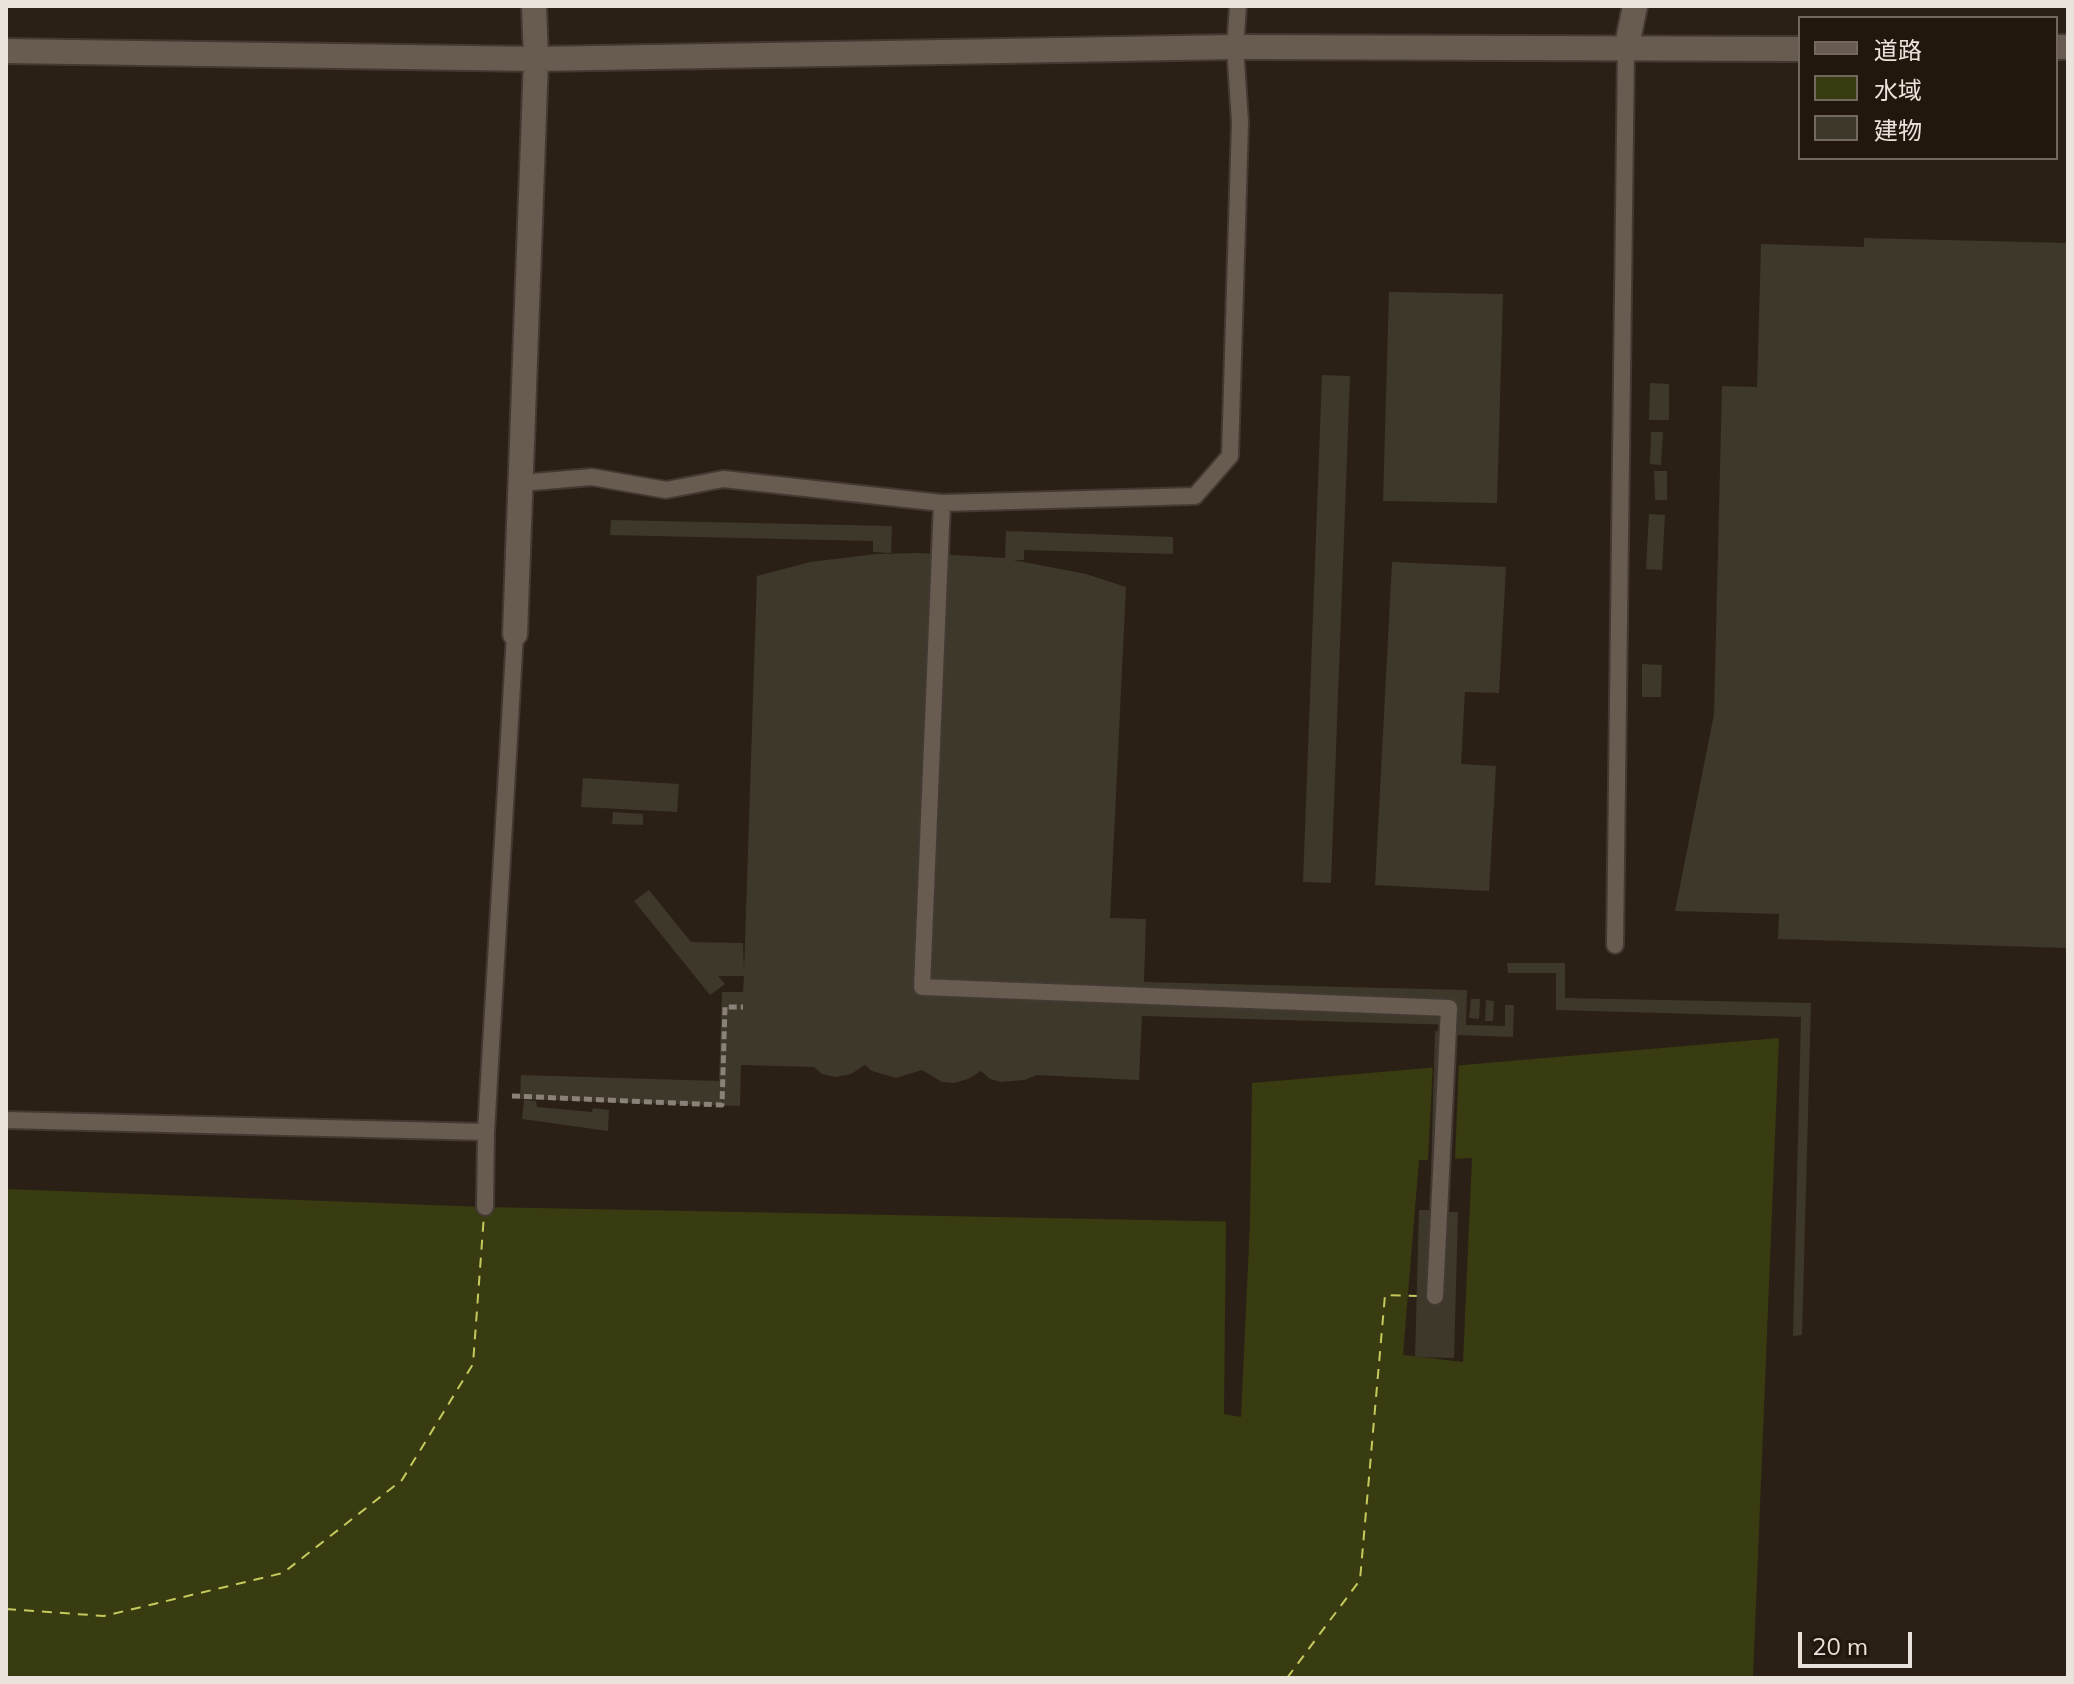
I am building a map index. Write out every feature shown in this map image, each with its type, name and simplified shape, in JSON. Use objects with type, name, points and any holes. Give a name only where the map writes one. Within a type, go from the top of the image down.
[{"type":"street","points":[[515,634],[536,59],[534,6]]},
{"type":"street","points":[[1626,50],[1635,6]]},
{"type":"street","points":[[6,51],[536,59],[1235,47],[1798,49]]},
{"type":"lane","points":[[521,483],[592,477],[666,490],[723,479],[942,503],[1195,496],[1230,456],[1240,122],[1235,47],[1238,6]]},
{"type":"lane","points":[[1615,945],[1626,50]]},
{"type":"lane","points":[[942,503],[922,987],[1449,1008],[1435,1296]]},
{"type":"lane","points":[[485,1207],[486,1132],[515,634]]},
{"type":"lane","points":[[6,1120],[486,1132]]},
{"type":"path","points":[[511,1110],[512,1096],[722,1105],[725,1007],[743,1007]]},
{"type":"water","points":[[1779,1038],[1753,1678],[6,1678],[6,1189],[485,1207],[1250,1222],[1252,1083]]},
{"type":"pier","points":[[1459,1061],[1455,1159],[1472,1158],[1463,1362],[1403,1355],[1419,1160],[1428,1160],[1433,1063]]},
{"type":"pier","points":[[1226,1220],[1250,1222],[1241,1417],[1224,1414]]},
{"type":"building","points":[[1864,238],[2068,243],[2068,948],[1778,939],[1779,914],[1675,911],[1714,714],[1722,386],[1757,387],[1761,244],[1864,247]]},
{"type":"building","points":[[1389,292],[1503,294],[1497,503],[1383,501]]},
{"type":"building","points":[[1322,375],[1350,376],[1331,883],[1303,882]]},
{"type":"building","points":[[1650,383],[1669,384],[1669,420],[1649,420]]},
{"type":"building","points":[[1651,432],[1663,432],[1661,465],[1650,464]]},
{"type":"building","points":[[1654,471],[1667,471],[1667,500],[1655,500]]},
{"type":"building","points":[[1649,514],[1665,515],[1662,570],[1646,569]]},
{"type":"building","points":[[611,520],[892,526],[891,553],[873,552],[873,541],[610,535]]},
{"type":"building","points":[[1006,531],[1173,537],[1173,554],[1024,550],[1024,560],[1013,560],[1086,574],[1126,587],[1110,918],[1146,919],[1144,982],[1467,990],[1466,1025],[1505,1026],[1505,1005],[1514,1005],[1513,1037],[1457,1035],[1457,1025],[1142,1016],[1139,1080],[1037,1075],[1024,1080],[1001,1082],[990,1079],[981,1071],[954,1083],[942,1082],[922,1070],[896,1078],[872,1071],[865,1065],[851,1074],[835,1077],[822,1074],[814,1067],[741,1065],[740,1106],[520,1099],[521,1075],[719,1081],[722,992],[743,992],[744,976],[718,976],[725,984],[710,995],[634,901],[649,890],[691,942],[743,943],[744,973],[757,576],[810,562],[876,554],[1005,558]]},
{"type":"building","points":[[1392,562],[1506,567],[1499,693],[1465,692],[1461,764],[1496,766],[1489,891],[1375,885]]},
{"type":"building","points":[[1642,664],[1662,665],[1661,697],[1642,697]]},
{"type":"building","points":[[583,778],[679,784],[677,812],[581,807]]},
{"type":"building","points":[[613,812],[643,814],[643,825],[612,824]]},
{"type":"building","points":[[1507,963],[1565,963],[1565,998],[1811,1003],[1802,1335],[1793,1336],[1801,1017],[1556,1010],[1556,973],[1508,973]]},
{"type":"building","points":[[1471,999],[1480,999],[1479,1019],[1469,1018]]},
{"type":"building","points":[[1486,1000],[1494,1001],[1493,1021],[1485,1021]]},
{"type":"building","points":[[1435,1031],[1451,1032],[1446,1212],[1458,1212],[1454,1358],[1415,1357],[1419,1210],[1430,1210]]},
{"type":"building","points":[[524,1100],[536,1101],[537,1107],[592,1112],[593,1108],[609,1110],[608,1131],[522,1119]]},
{"type":"ferry route","points":[[6,1609],[104,1616],[283,1573],[402,1480],[473,1364],[484,1215]]},
{"type":"ferry route","points":[[1287,1678],[1360,1580],[1385,1295],[1419,1296]]}]
